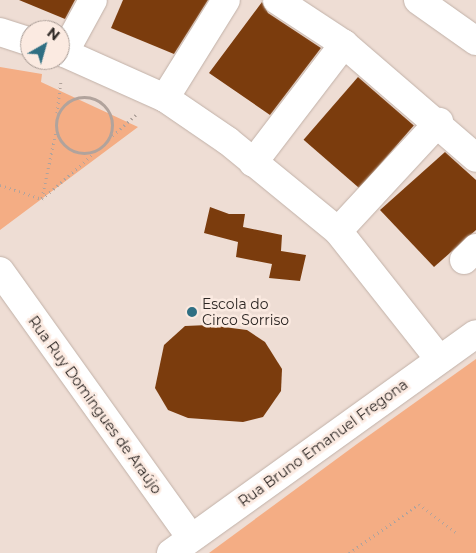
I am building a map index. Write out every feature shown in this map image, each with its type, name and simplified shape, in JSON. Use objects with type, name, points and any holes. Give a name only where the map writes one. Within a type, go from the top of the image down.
[{"type":"street","points":[[70,39],[93,0]]},
{"type":"street","points":[[161,96],[226,0]]},
{"type":"street","points":[[277,0],[344,44],[439,122],[476,158]]},
{"type":"street","points":[[418,0],[476,41]]},
{"type":"street","points":[[0,32],[20,39]]},
{"type":"street","points":[[253,163],[344,44]]},
{"type":"street","points":[[70,56],[161,96],[253,163],[338,231],[439,358]]},
{"type":"street","points":[[338,231],[439,122]]},
{"type":"street","name":"Rua Ruy Domingues de Araújo","points":[[3,280],[181,546]]},
{"type":"street","name":"Rua Bruno Emanuel Fregona","points":[[181,546],[439,358],[476,334]]},
{"type":"path","points":[[42,199],[56,129],[61,70]]},
{"type":"path","points":[[42,199],[161,96]]},
{"type":"path","points":[[57,116],[78,98],[96,100],[110,112],[109,140]]},
{"type":"path","points":[[56,129],[69,149],[86,154],[98,150]]},
{"type":"path","points":[[0,184],[42,199]]},
{"type":"path","points":[[348,553],[419,504],[457,533]]},
{"type":"shaded area","points":[[0,67],[42,74],[41,82],[138,127],[0,230]]},
{"type":"shaded area","points":[[476,359],[476,553],[209,553],[357,444]]},
{"type":"building","points":[[19,0],[75,0],[65,19]]},
{"type":"building","points":[[123,0],[208,0],[174,54],[111,28]]},
{"type":"building","points":[[262,2],[268,13],[321,48],[270,115],[209,73]]},
{"type":"building","points":[[358,77],[414,126],[359,188],[304,140]]},
{"type":"building","points":[[445,152],[476,180],[476,230],[434,267],[380,210]]},
{"type":"building","points":[[210,207],[229,214],[245,214],[243,227],[282,235],[281,251],[306,255],[300,281],[269,278],[272,264],[236,257],[238,242],[204,233]]},
{"type":"building","points":[[208,325],[247,330],[265,342],[282,369],[281,391],[263,417],[243,422],[188,418],[168,410],[155,388],[164,345],[185,326]]},
{"type":"place","name":"Escola do Circo Sorriso","points":[[192,312]]}]
